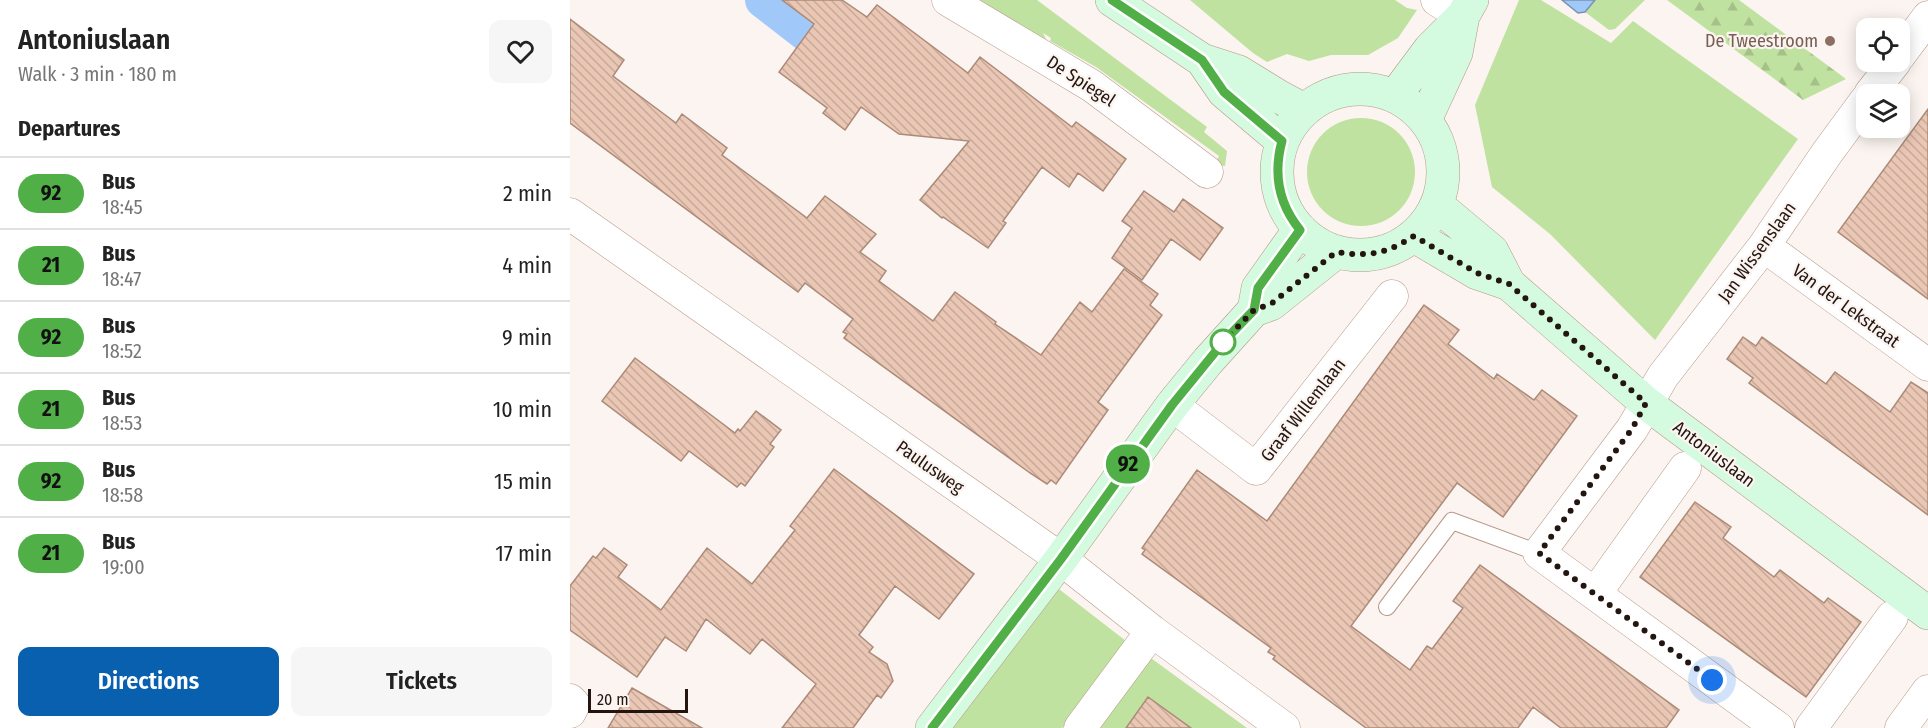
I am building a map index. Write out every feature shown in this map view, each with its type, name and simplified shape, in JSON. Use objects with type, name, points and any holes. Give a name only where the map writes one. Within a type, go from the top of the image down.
[{"type":"main road","points":[[1112,0],[1202,60],[1239,72],[1304,110]]},
{"type":"main road","points":[[1395,96],[1430,49],[1458,5]]},
{"type":"main road","points":[[1425,120],[1456,53],[1458,5]]},
{"type":"main road","points":[[1202,60],[1224,92],[1282,141]]},
{"type":"main road","points":[[1363,88],[1379,90],[1395,96],[1412,106],[1435,135],[1444,170],[1437,205],[1414,236],[1396,247],[1377,254],[1357,255],[1336,252],[1300,230],[1285,207],[1277,182],[1282,141],[1292,124],[1317,100],[1347,89],[1363,88]]},
{"type":"main road","name":"Antoniuslaan","points":[[1437,205],[1492,251],[1509,284],[1646,403],[1928,613]]},
{"type":"main road","points":[[1254,310],[1258,288],[1300,230]]},
{"type":"main road","name":"Antoniuslaan","points":[[1414,236],[1477,273],[1509,284]]},
{"type":"main road","points":[[932,728],[1061,559],[1172,405],[1225,340],[1254,310],[1271,304],[1336,252]]},
{"type":"street","name":"De Spiegel","points":[[948,0],[1092,86],[1207,172]]},
{"type":"street","points":[[1910,41],[1928,17]]},
{"type":"street","points":[[1878,84],[1887,72]]},
{"type":"street","name":"Jan Wissenslaan","points":[[1539,553],[1632,429],[1663,376],[1764,246],[1856,114]]},
{"type":"street","name":"Paulusweg","points":[[570,214],[1061,559],[1284,728]]},
{"type":"street","name":"Van der Lekstraat","points":[[1764,246],[1928,365]]},
{"type":"street","name":"Graaf Willemlaan","points":[[1172,405],[1256,469],[1392,296]]},
{"type":"street","points":[[1595,594],[1685,468]]},
{"type":"street","points":[[1539,553],[1778,728]]},
{"type":"street","points":[[1811,728],[1892,617]]},
{"type":"street","points":[[1080,728],[1152,630]]},
{"type":"street","points":[[1901,728],[1928,691]]},
{"type":"street","points":[[570,700],[574,704],[570,712]]},
{"type":"lane","points":[[1387,607],[1452,521],[1539,553]]},
{"type":"green space","points":[[972,0],[1037,0],[1207,127],[1204,132],[1227,151],[1225,166],[1214,165],[1219,156],[1096,67],[1050,41],[1051,38],[1043,33],[1049,45]]},
{"type":"green space","points":[[1190,0],[1395,0],[1407,8],[1417,10],[1398,38],[1368,55],[1331,55],[1309,61],[1287,54],[1267,62]]},
{"type":"green space","points":[[1519,0],[1541,0],[1611,43],[1633,21],[1798,139],[1655,340],[1550,234],[1492,187],[1475,105]]},
{"type":"green space","points":[[1595,0],[1645,0],[1615,29],[1609,30],[1585,12]]},
{"type":"green space","points":[[1667,0],[1739,0],[1846,79],[1803,100]]},
{"type":"green space","points":[[1361,118],[1382,122],[1399,134],[1411,151],[1415,172],[1411,193],[1399,210],[1382,222],[1361,226],[1340,222],[1323,210],[1311,193],[1307,172],[1311,151],[1323,134],[1340,122]]},
{"type":"green space","points":[[1055,586],[1126,641],[1062,728],[952,728]]},
{"type":"green space","points":[[1148,656],[1247,728],[1094,728]]},
{"type":"water","points":[[1562,0],[1595,0],[1585,12],[1578,13]]},
{"type":"building","points":[[782,0],[842,0],[867,17],[877,5],[968,73],[980,57],[1072,127],[1076,122],[1126,159],[1103,191],[1078,173],[1069,187],[1042,167],[1003,221],[1006,223],[988,248],[942,218],[920,200],[969,141],[899,134],[861,107],[845,130],[823,113],[827,108],[779,72],[814,24]]},
{"type":"building","points":[[570,19],[624,60],[613,76],[676,123],[682,114],[727,148],[722,155],[807,218],[825,196],[876,234],[860,252],[886,271],[879,281],[933,321],[955,292],[996,322],[995,324],[1041,355],[1080,302],[1092,312],[1124,269],[1158,294],[1150,305],[1162,315],[1098,402],[1108,410],[1056,484],[1051,480],[1047,484],[1030,473],[844,338],[847,334],[843,332],[853,319],[805,283],[798,292],[570,123]]},
{"type":"building","points":[[1928,109],[1928,299],[1838,232],[1907,138],[1910,138],[1910,134]]},
{"type":"building","points":[[1144,191],[1174,212],[1183,199],[1223,228],[1200,260],[1171,239],[1142,280],[1112,258],[1132,228],[1122,221]]},
{"type":"building","points":[[1424,305],[1459,330],[1448,344],[1494,379],[1497,374],[1534,400],[1542,390],[1577,416],[1503,517],[1457,483],[1351,626],[1410,670],[1427,646],[1432,649],[1463,608],[1453,601],[1480,565],[1679,710],[1666,728],[1561,728],[1533,707],[1518,728],[1366,728],[1273,659],[1275,656],[1268,652],[1271,648],[1142,554],[1145,550],[1142,548],[1197,470],[1267,521]]},
{"type":"building","points":[[1743,337],[1756,346],[1762,337],[1826,384],[1835,372],[1890,412],[1911,382],[1928,393],[1928,515],[1749,383],[1753,378],[1727,359]]},
{"type":"building","points":[[635,358],[735,433],[738,429],[740,431],[756,411],[781,430],[770,444],[774,447],[745,486],[741,483],[737,487],[689,451],[681,461],[602,401]]},
{"type":"building","points":[[834,469],[974,574],[939,619],[895,586],[859,635],[873,647],[869,652],[887,664],[893,681],[881,698],[877,695],[853,728],[782,728],[816,684],[762,639],[750,654],[706,619],[686,651],[665,637],[637,677],[570,630],[570,586],[593,556],[596,558],[604,548],[627,565],[618,577],[661,610],[707,548],[752,584],[795,530],[790,526]]},
{"type":"building","points":[[1695,502],[1731,527],[1723,538],[1774,577],[1780,570],[1824,603],[1828,598],[1861,622],[1806,697],[1640,577]]},
{"type":"building","points":[[632,688],[702,728],[608,728]]},
{"type":"building","points":[[1148,697],[1191,728],[1126,728]]},
{"type":"waterway","points":[[763,0],[825,48]]},
{"type":"bus line","name":"92","points":[[932,728],[1061,559],[1172,405],[1225,340],[1254,310],[1258,288],[1300,230],[1285,207],[1277,182],[1282,141],[1224,92],[1202,60],[1112,0]]},
{"type":"place","name":"De Tweestroom","points":[[1830,41]]},
{"type":"route","points":[[1223,342],[1254,310],[1271,304],[1336,252],[1357,255],[1377,254],[1396,247],[1414,236],[1477,273],[1509,284],[1646,403],[1632,429],[1539,553],[1712,680]]}]
